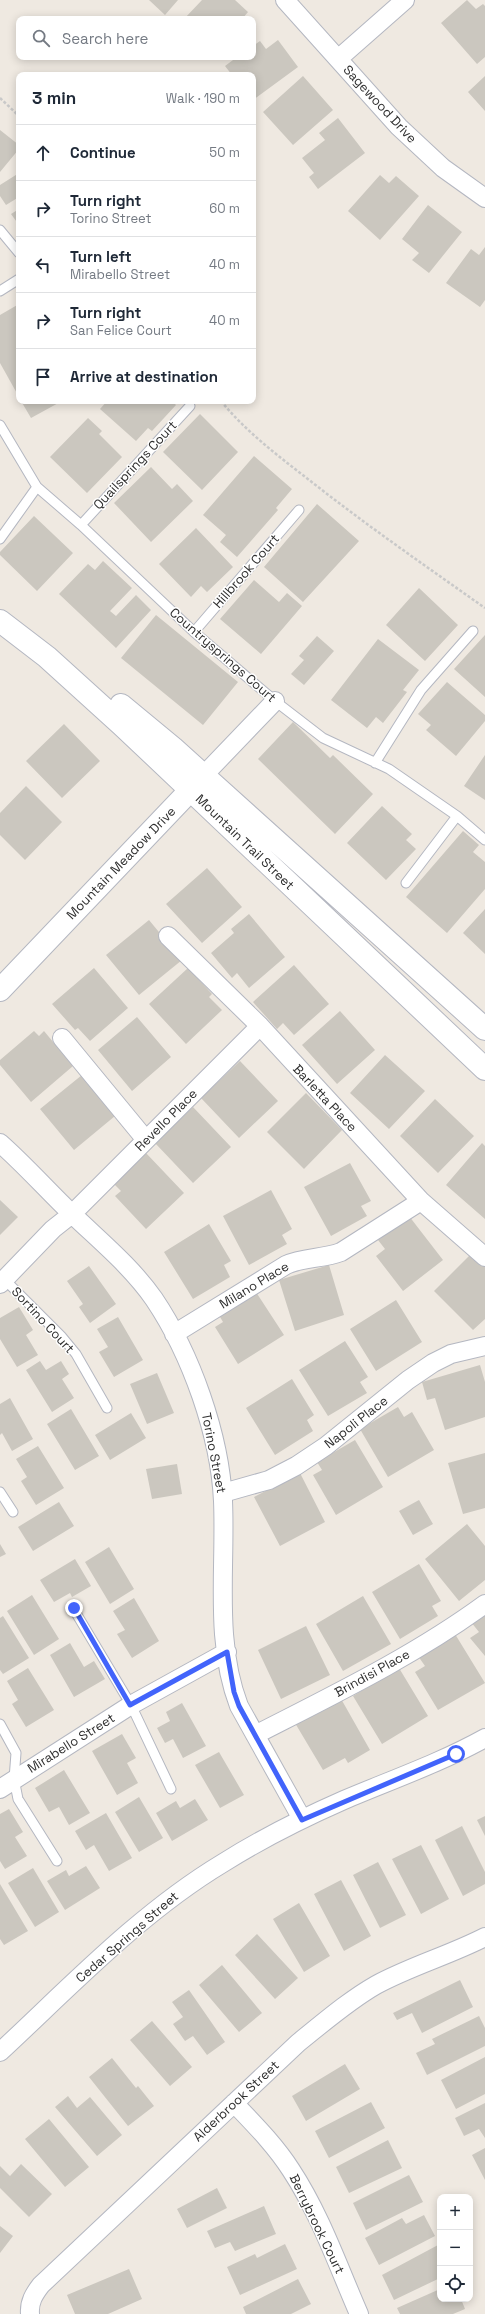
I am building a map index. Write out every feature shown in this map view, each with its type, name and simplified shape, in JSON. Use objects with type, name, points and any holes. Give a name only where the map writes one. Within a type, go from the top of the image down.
[{"type":"street","name":"Sagewood Drive","points":[[285,0],[399,127],[443,168],[485,198]]},
{"type":"street","points":[[338,59],[405,0]]},
{"type":"street","name":"Mountain Trail Street","points":[[0,606],[167,743],[197,783],[485,1070]]},
{"type":"street","name":"Mountain Trail Street","points":[[0,621],[47,657],[197,783],[485,1029]]},
{"type":"street","name":"Mountain Meadow Drive","points":[[0,990],[276,701]]},
{"type":"street","name":"Barletta Place","points":[[168,936],[260,1026],[420,1201],[485,1256]]},
{"type":"street","name":"Revello Place","points":[[2,1280],[53,1229],[72,1214],[260,1026]]},
{"type":"street","points":[[62,1038],[146,1140]]},
{"type":"street","name":"Torino Street","points":[[0,1143],[72,1214],[126,1264],[154,1299],[174,1334],[206,1411],[213,1435],[223,1493],[225,1535],[223,1622],[234,1692],[255,1735],[302,1820]]},
{"type":"street","name":"Milano Place","points":[[174,1334],[286,1265],[297,1260],[330,1256],[341,1252],[420,1201]]},
{"type":"street","name":"Napoli Place","points":[[223,1493],[269,1480],[296,1466],[326,1446],[408,1380],[433,1363],[451,1354],[485,1346]]},
{"type":"street","name":"Brindisi Place","points":[[255,1735],[408,1654],[462,1621],[485,1604]]},
{"type":"street","name":"Mirabello Street","points":[[7,1784],[130,1705],[227,1652]]},
{"type":"street","name":"Cedar Springs Street","points":[[0,2052],[150,1914],[186,1886],[225,1862],[302,1820],[431,1765],[485,1738]]},
{"type":"street","name":"Alderbrook Street","points":[[30,2314],[29,2306],[34,2293],[41,2285],[298,2043],[337,2012],[375,1986],[411,1967],[484,1940]]},
{"type":"street","name":"Berrybrook Court","points":[[234,2102],[276,2148],[292,2171],[318,2221],[359,2314]]},
{"type":"lane","points":[[0,230],[16,249]]},
{"type":"lane","points":[[0,291],[16,281]]},
{"type":"lane","name":"Quailsprings Court","points":[[81,525],[190,406]]},
{"type":"lane","name":"Countrysprings Court","points":[[0,425],[37,487],[81,525],[194,632],[276,701],[323,738],[389,769],[457,816],[485,840]]},
{"type":"lane","points":[[0,539],[37,487]]},
{"type":"lane","name":"Hillbrook Court","points":[[194,632],[299,510]]},
{"type":"lane","points":[[375,763],[421,690],[473,631]]},
{"type":"lane","points":[[406,883],[457,816]]},
{"type":"lane","name":"Sortino Court","points":[[2,1280],[62,1337],[76,1354],[107,1408]]},
{"type":"lane","points":[[0,1492],[13,1512]]},
{"type":"lane","points":[[74,1608],[130,1705],[170,1789]]},
{"type":"lane","points":[[0,1724],[16,1754],[7,1784],[18,1799],[56,1861]]},
{"type":"path","points":[[0,98],[16,113]]},
{"type":"path","points":[[224,404],[239,422],[363,522],[485,608]]},
{"type":"building","points":[[149,0],[178,0],[165,15]]},
{"type":"building","points":[[202,0],[235,0],[248,12],[245,16],[187,16]]},
{"type":"building","points":[[467,0],[476,9],[483,4],[485,6],[485,57],[477,64],[441,23]]},
{"type":"building","points":[[278,40],[298,67],[256,98],[256,72],[230,72],[225,66],[233,60],[256,60],[256,44],[260,41],[266,49]]},
{"type":"building","points":[[303,76],[333,110],[293,145],[263,112]]},
{"type":"building","points":[[485,76],[485,111],[468,92]]},
{"type":"building","points":[[338,118],[365,153],[318,189],[309,177],[314,173],[302,158],[325,140],[319,133]]},
{"type":"building","points":[[0,130],[16,143],[16,153],[0,172]]},
{"type":"building","points":[[16,175],[16,199],[6,205],[0,196],[0,185]]},
{"type":"building","points":[[380,175],[389,183],[396,176],[419,196],[380,240],[348,211]]},
{"type":"building","points":[[428,205],[462,232],[429,273],[412,260],[419,253],[402,239]]},
{"type":"building","points":[[16,211],[16,221],[11,214]]},
{"type":"building","points":[[485,247],[485,300],[480,307],[446,283],[471,249],[479,255]]},
{"type":"building","points":[[16,306],[16,392],[0,363],[0,315]]},
{"type":"building","points":[[23,404],[57,404],[31,418]]},
{"type":"building","points":[[104,404],[176,405],[152,431],[148,428],[136,441],[100,409]]},
{"type":"building","points":[[200,414],[238,452],[202,490],[163,452]]},
{"type":"building","points":[[88,418],[102,431],[99,434],[122,457],[87,493],[50,457]]},
{"type":"building","points":[[254,456],[292,489],[276,508],[278,510],[237,557],[220,542],[226,535],[203,515]]},
{"type":"building","points":[[151,467],[172,489],[177,484],[193,501],[151,542],[114,503]]},
{"type":"building","points":[[317,504],[359,541],[303,602],[264,567]]},
{"type":"building","points":[[34,516],[73,553],[37,591],[0,555],[0,552]]},
{"type":"building","points":[[196,528],[233,567],[207,592],[201,586],[191,597],[159,564]]},
{"type":"building","points":[[103,561],[132,588],[110,611],[116,616],[136,595],[151,610],[116,648],[59,594],[88,564],[95,570]]},
{"type":"building","points":[[254,580],[279,602],[287,593],[302,606],[261,654],[220,619]]},
{"type":"building","points":[[419,588],[458,625],[425,661],[386,625]]},
{"type":"building","points":[[156,615],[238,682],[203,725],[121,658]]},
{"type":"building","points":[[485,635],[485,697],[454,669]]},
{"type":"building","points":[[317,636],[334,651],[304,685],[291,674],[304,660],[299,656]]},
{"type":"building","points":[[378,639],[419,670],[403,690],[407,692],[383,723],[376,717],[367,728],[331,700]]},
{"type":"building","points":[[447,682],[485,715],[485,721],[456,756],[426,730],[431,725],[418,714]]},
{"type":"building","points":[[293,722],[330,758],[333,755],[373,794],[335,834],[258,759]]},
{"type":"building","points":[[64,724],[100,761],[62,798],[26,761]]},
{"type":"building","points":[[485,755],[485,800],[464,786]]},
{"type":"building","points":[[26,786],[62,822],[25,860],[0,835],[0,813]]},
{"type":"building","points":[[382,806],[412,834],[406,840],[416,849],[386,880],[347,843]]},
{"type":"building","points":[[463,831],[479,845],[473,852],[485,862],[485,889],[447,933],[406,897]]},
{"type":"building","points":[[207,868],[242,907],[202,943],[166,904]]},
{"type":"building","points":[[485,909],[485,954],[463,933]]},
{"type":"building","points":[[249,914],[285,957],[249,988],[237,973],[232,978],[211,953],[234,933],[231,929]]},
{"type":"building","points":[[149,920],[182,960],[139,995],[106,955]]},
{"type":"building","points":[[294,965],[329,1004],[294,1035],[283,1023],[277,1029],[253,1002]]},
{"type":"building","points":[[94,968],[128,1008],[90,1041],[78,1028],[75,1030],[52,1004]]},
{"type":"building","points":[[188,968],[212,994],[209,997],[222,1010],[186,1044],[149,1004]]},
{"type":"building","points":[[340,1011],[375,1050],[337,1084],[302,1045]]},
{"type":"building","points":[[137,1017],[171,1057],[132,1091],[98,1050]]},
{"type":"building","points":[[34,1031],[39,1036],[44,1031],[73,1066],[31,1102],[0,1065],[0,1060]]},
{"type":"building","points":[[385,1055],[425,1091],[389,1129],[350,1093]]},
{"type":"building","points":[[240,1061],[278,1101],[239,1138],[201,1098]]},
{"type":"building","points":[[82,1075],[115,1116],[74,1150],[40,1109]]},
{"type":"building","points":[[306,1093],[342,1130],[304,1169],[267,1132]]},
{"type":"building","points":[[435,1099],[474,1136],[438,1173],[400,1136]]},
{"type":"building","points":[[193,1107],[231,1147],[193,1183],[155,1143]]},
{"type":"building","points":[[482,1143],[485,1146],[485,1219],[446,1185]]},
{"type":"building","points":[[146,1153],[184,1193],[146,1229],[115,1196],[121,1191],[113,1183]]},
{"type":"building","points":[[350,1163],[371,1201],[361,1206],[367,1216],[331,1236],[304,1187]]},
{"type":"building","points":[[271,1190],[292,1229],[282,1235],[287,1244],[249,1265],[223,1216]]},
{"type":"building","points":[[0,1200],[18,1217],[0,1235]]},
{"type":"building","points":[[409,1216],[443,1260],[403,1291],[376,1256],[385,1249],[378,1240]]},
{"type":"building","points":[[209,1224],[231,1261],[224,1265],[230,1277],[193,1299],[164,1252]]},
{"type":"building","points":[[472,1253],[485,1266],[485,1319],[473,1330],[434,1291]]},
{"type":"building","points":[[329,1265],[344,1315],[295,1331],[279,1280]]},
{"type":"building","points":[[89,1266],[116,1304],[90,1323],[79,1307],[83,1304],[67,1281]]},
{"type":"building","points":[[254,1289],[284,1335],[238,1364],[215,1327],[223,1322],[217,1312]]},
{"type":"building","points":[[396,1300],[422,1342],[376,1371],[350,1329]]},
{"type":"building","points":[[19,1307],[33,1330],[26,1335],[38,1355],[17,1367],[0,1339],[0,1318]]},
{"type":"building","points":[[118,1317],[143,1360],[114,1377],[99,1352],[108,1347],[97,1329]]},
{"type":"building","points":[[345,1341],[368,1377],[360,1382],[367,1393],[328,1416],[299,1370]]},
{"type":"building","points":[[40,1361],[46,1370],[61,1361],[69,1374],[62,1379],[74,1398],[52,1412],[26,1370]]},
{"type":"building","points":[[480,1365],[485,1382],[485,1417],[445,1430],[435,1398],[427,1400],[422,1382]]},
{"type":"building","points":[[157,1373],[174,1413],[147,1424],[130,1384]]},
{"type":"building","points":[[292,1379],[314,1415],[307,1420],[313,1431],[275,1455],[246,1408]]},
{"type":"building","points":[[10,1398],[33,1439],[12,1451],[2,1433],[0,1435],[0,1404]]},
{"type":"building","points":[[398,1407],[404,1417],[412,1412],[434,1450],[388,1477],[360,1429]]},
{"type":"building","points":[[71,1409],[99,1456],[75,1470],[47,1424]]},
{"type":"building","points":[[131,1413],[146,1438],[110,1460],[95,1435]]},
{"type":"building","points":[[355,1440],[383,1487],[336,1515],[313,1475],[322,1470],[317,1462]]},
{"type":"building","points":[[38,1446],[64,1488],[36,1505],[21,1481],[27,1477],[16,1459]]},
{"type":"building","points":[[485,1453],[485,1508],[463,1514],[448,1463]]},
{"type":"building","points":[[177,1464],[182,1494],[152,1499],[146,1469]]},
{"type":"building","points":[[300,1473],[325,1522],[280,1546],[254,1497]]},
{"type":"building","points":[[419,1500],[433,1524],[413,1535],[399,1511]]},
{"type":"building","points":[[59,1502],[74,1526],[33,1551],[18,1527]]},
{"type":"building","points":[[467,1524],[485,1546],[485,1580],[459,1601],[425,1559]]},
{"type":"building","points":[[0,1544],[6,1554],[0,1557]]},
{"type":"building","points":[[109,1547],[134,1589],[110,1604],[85,1562]]},
{"type":"building","points":[[75,1559],[91,1586],[72,1597],[70,1593],[54,1602],[40,1580]]},
{"type":"building","points":[[419,1564],[441,1601],[432,1606],[438,1616],[400,1639],[372,1592]]},
{"type":"building","points":[[32,1595],[59,1639],[34,1655],[7,1611]]},
{"type":"building","points":[[363,1596],[391,1644],[343,1671],[316,1624]]},
{"type":"building","points":[[134,1598],[159,1641],[132,1658],[117,1634],[125,1630],[113,1611]]},
{"type":"building","points":[[485,1610],[485,1656],[470,1638],[479,1632],[471,1622]]},
{"type":"building","points":[[3,1616],[29,1658],[3,1674],[0,1670],[0,1618]]},
{"type":"building","points":[[306,1626],[330,1675],[281,1699],[258,1650]]},
{"type":"building","points":[[455,1634],[485,1683],[438,1710],[415,1672],[425,1666],[418,1656]]},
{"type":"building","points":[[70,1643],[84,1667],[94,1661],[105,1679],[74,1697],[50,1655]]},
{"type":"building","points":[[28,1668],[54,1710],[26,1727],[12,1704],[18,1700],[7,1681]]},
{"type":"building","points":[[399,1668],[428,1716],[382,1744],[353,1696]]},
{"type":"building","points":[[340,1697],[370,1750],[348,1763],[345,1758],[323,1770],[295,1723]]},
{"type":"building","points":[[182,1703],[206,1746],[183,1758],[173,1739],[165,1743],[157,1728],[170,1721],[166,1712]]},
{"type":"building","points":[[122,1734],[136,1758],[127,1763],[138,1783],[117,1795],[92,1751]]},
{"type":"building","points":[[219,1752],[244,1795],[220,1808],[195,1765]]},
{"type":"building","points":[[64,1770],[90,1813],[69,1825],[59,1807],[49,1812],[35,1788]]},
{"type":"building","points":[[139,1797],[163,1838],[139,1852],[115,1812]]},
{"type":"building","points":[[195,1799],[208,1820],[172,1841],[156,1813],[176,1801],[180,1808]]},
{"type":"building","points":[[9,1809],[23,1832],[15,1837],[27,1856],[5,1869],[0,1861],[0,1814]]},
{"type":"building","points":[[106,1813],[132,1858],[109,1871],[94,1845],[86,1850],[75,1831]]},
{"type":"building","points":[[485,1816],[485,1836],[477,1820]]},
{"type":"building","points":[[462,1826],[485,1872],[485,1884],[463,1896],[435,1840]]},
{"type":"building","points":[[421,1845],[449,1899],[421,1914],[392,1859]]},
{"type":"building","points":[[378,1862],[406,1915],[380,1928],[353,1875]]},
{"type":"building","points":[[86,1866],[100,1888],[65,1910],[47,1881],[66,1870],[69,1876]]},
{"type":"building","points":[[33,1868],[59,1912],[35,1927],[8,1883]]},
{"type":"building","points":[[341,1880],[371,1936],[344,1951],[314,1894]]},
{"type":"building","points":[[0,1884],[28,1931],[4,1945],[0,1939]]},
{"type":"building","points":[[299,1903],[330,1956],[304,1972],[273,1919]]},
{"type":"building","points":[[257,1934],[298,1978],[275,1999],[235,1955]]},
{"type":"building","points":[[222,1965],[262,2013],[239,2032],[199,1985]]},
{"type":"building","points":[[460,1980],[473,2007],[422,2033],[412,2013],[397,2020],[393,2013]]},
{"type":"building","points":[[189,1990],[225,2042],[207,2055],[193,2036],[185,2041],[173,2024],[183,2017],[172,2002]]},
{"type":"building","points":[[479,2016],[485,2028],[485,2046],[427,2075],[416,2053],[435,2044],[432,2039]]},
{"type":"building","points":[[152,2021],[192,2067],[170,2086],[130,2040]]},
{"type":"building","points":[[485,2057],[485,2094],[456,2109],[441,2080]]},
{"type":"building","points":[[112,2058],[136,2088],[138,2086],[154,2106],[128,2126],[89,2077]]},
{"type":"building","points":[[345,2064],[360,2089],[306,2121],[292,2096]]},
{"type":"building","points":[[68,2096],[77,2108],[90,2097],[122,2135],[97,2156],[55,2107]]},
{"type":"building","points":[[371,2102],[385,2128],[329,2158],[315,2131]]},
{"type":"building","points":[[485,2103],[485,2138],[479,2129],[464,2136],[455,2118]]},
{"type":"building","points":[[49,2119],[89,2167],[65,2187],[25,2139]]},
{"type":"building","points":[[388,2140],[402,2168],[349,2193],[336,2167]]},
{"type":"building","points":[[485,2148],[485,2180],[472,2155]]},
{"type":"building","points":[[21,2164],[52,2194],[29,2217],[0,2188],[0,2166],[10,2176]]},
{"type":"building","points":[[409,2175],[423,2202],[366,2230],[353,2203]]},
{"type":"building","points":[[217,2188],[227,2208],[187,2228],[177,2209]]},
{"type":"building","points":[[264,2206],[276,2234],[235,2251],[230,2242],[215,2248],[207,2231]]},
{"type":"building","points":[[424,2215],[435,2236],[379,2265],[365,2238],[402,2218],[406,2224]]},
{"type":"building","points":[[0,2226],[13,2236],[0,2253]]},
{"type":"building","points":[[285,2244],[297,2269],[240,2295],[227,2267],[255,2254],[257,2258]]},
{"type":"building","points":[[437,2246],[437,2279],[394,2300],[382,2275]]},
{"type":"building","points":[[129,2269],[142,2299],[108,2314],[75,2314],[67,2295]]},
{"type":"building","points":[[298,2279],[311,2304],[291,2314],[246,2314],[243,2307]]},
{"type":"building","points":[[437,2290],[437,2302],[462,2302],[465,2309],[453,2314],[400,2314],[397,2308]]},
{"type":"route","points":[[74,1608],[130,1705],[227,1652],[234,1692],[239,1706],[302,1820],[345,1800],[456,1754]]}]
